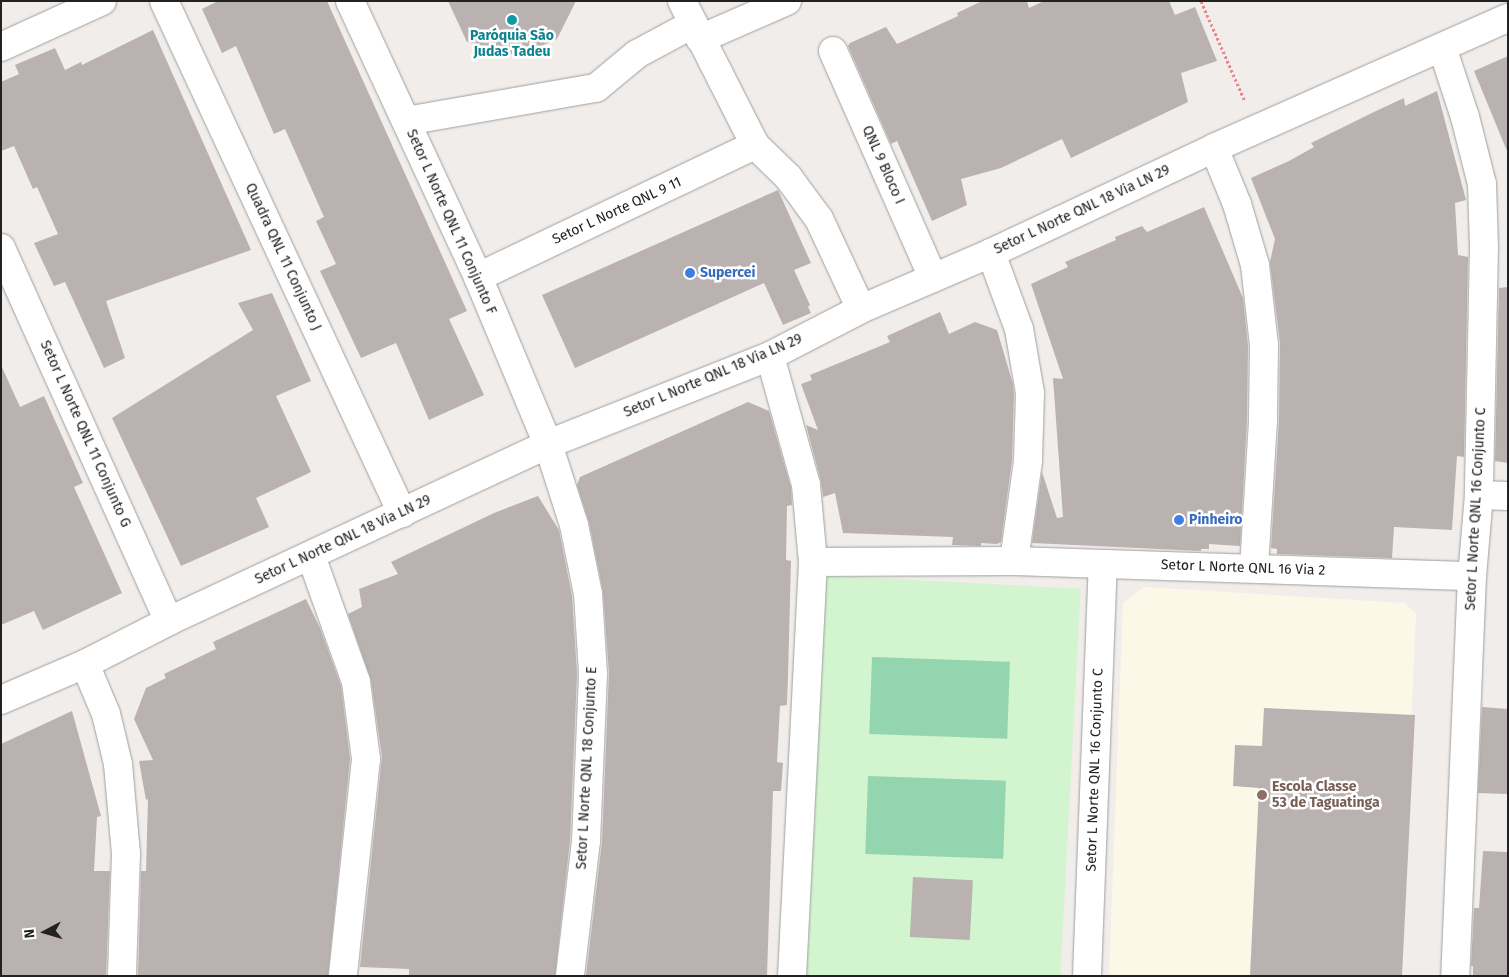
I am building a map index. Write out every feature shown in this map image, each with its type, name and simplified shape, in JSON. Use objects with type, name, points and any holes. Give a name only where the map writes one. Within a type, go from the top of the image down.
[{"type":"street","points":[[1,47],[102,1]]},
{"type":"street","name":"Quadra QNL 11 Conjunto J","points":[[164,1],[402,513]]},
{"type":"street","name":"Setor L Norte QNL 11 Conjunto F","points":[[350,1],[478,277],[548,444]]},
{"type":"street","points":[[406,121],[596,88],[636,54],[692,22],[787,1]]},
{"type":"street","name":"Setor L Norte QNL 18 Via LN 29","points":[[1,700],[85,664],[169,621],[548,444],[770,356],[861,309],[991,253],[1214,148],[1508,18]]},
{"type":"street","points":[[692,22],[755,145],[788,177],[819,219],[861,309]]},
{"type":"street","name":"Setor L Norte QNL 16 Conjunto C","points":[[1442,47],[1465,117],[1482,184],[1484,301],[1479,494],[1472,576],[1455,976]]},
{"type":"street","name":"QNL 9 Bloco I","points":[[833,51],[933,278]]},
{"type":"street","name":"Setor L Norte QNL 9 11","points":[[478,277],[755,145]]},
{"type":"street","points":[[1214,148],[1237,204],[1255,266],[1264,345],[1263,421],[1254,568]]},
{"type":"street","name":"Setor L Norte QNL 11 Conjunto G","points":[[1,248],[169,621]]},
{"type":"street","points":[[991,253],[1019,328],[1030,394],[1028,461],[1014,560]]},
{"type":"street","points":[[770,356],[806,485],[813,562],[792,976]]},
{"type":"street","name":"Setor L Norte QNL 18 Conjunto E","points":[[548,444],[574,525],[584,577],[593,674],[586,841],[570,976]]},
{"type":"street","points":[[1479,494],[1508,496]]},
{"type":"street","points":[[311,556],[356,682],[366,759],[343,976]]},
{"type":"street","name":"Setor L Norte QNL 16 Via 2","points":[[813,562],[1014,560],[1472,576]]},
{"type":"street","name":"Setor L Norte QNL 16 Conjunto C","points":[[1087,976],[1103,564]]},
{"type":"street","points":[[85,664],[106,714],[118,764],[126,853],[122,976]]},
{"type":"path","points":[[1201,1],[1257,130]]},
{"type":"shaded area","name":"Escola Classe 53 de Taguatinga","points":[[1144,587],[1405,603],[1416,614],[1400,976],[1109,976],[1123,603]]},
{"type":"green space","points":[[817,575],[1081,589],[1060,976],[796,975]]},
{"type":"green space","points":[[872,657],[1010,662],[1007,739],[869,734]]},
{"type":"green space","points":[[868,776],[1006,781],[1003,859],[865,854]]},
{"type":"building","points":[[218,1],[327,1],[467,311],[449,319],[484,395],[429,420],[396,343],[361,358],[320,271],[336,264],[316,221],[324,217],[285,129],[274,134],[236,46],[222,53],[202,9]]},
{"type":"building","name":"Paróquia São Judas Tadeu","points":[[448,1],[576,1],[557,39],[516,57],[512,54],[467,42]]},
{"type":"building","points":[[982,1],[1027,1],[1029,8],[1044,1],[1169,1],[1175,15],[1195,7],[1217,61],[1181,73],[1188,102],[1071,158],[1062,139],[1001,168],[961,179],[967,205],[932,221],[897,141],[891,144],[848,46],[850,43],[886,27],[897,44],[958,16],[957,13]]},
{"type":"building","points":[[153,30],[251,250],[106,301],[125,358],[104,368],[65,282],[54,286],[34,243],[58,234],[37,187],[33,189],[14,146],[1,151],[1,82],[19,74],[15,65],[55,48],[65,70],[81,62],[82,65]]},
{"type":"building","points":[[1508,56],[1508,151],[1507,151],[1474,71]]},
{"type":"building","points":[[1437,91],[1466,200],[1455,203],[1458,255],[1468,257],[1464,457],[1457,456],[1452,530],[1394,527],[1392,558],[1277,554],[1277,549],[1271,548],[1279,421],[1280,343],[1270,262],[1275,239],[1251,178],[1289,161],[1314,147],[1311,143],[1376,111],[1404,98],[1405,106]]},
{"type":"building","name":"Supercei","points":[[778,190],[811,263],[794,270],[810,305],[808,307],[811,313],[783,325],[764,283],[575,368],[542,295]]},
{"type":"building","points":[[1204,207],[1243,298],[1248,346],[1247,420],[1240,546],[1209,544],[1209,549],[1201,549],[1201,551],[1032,543],[1042,472],[1057,518],[1063,517],[1053,378],[1063,379],[1031,284],[1068,267],[1065,262],[1116,240],[1115,237],[1142,226],[1147,232]]},
{"type":"building","points":[[1508,287],[1508,463],[1495,461],[1499,288]]},
{"type":"building","points":[[272,293],[311,381],[276,396],[311,472],[256,498],[269,527],[181,566],[112,418],[253,330],[238,303]]},
{"type":"building","points":[[940,312],[949,334],[975,322],[997,330],[1013,384],[1012,460],[1001,542],[997,544],[981,543],[981,546],[952,545],[953,537],[843,533],[835,493],[823,497],[821,481],[806,425],[818,430],[801,384],[812,380],[810,375],[890,342],[887,336]]},
{"type":"building","points":[[1,365],[20,407],[44,396],[83,483],[74,487],[122,593],[43,630],[34,611],[1,625]]},
{"type":"building","points":[[748,402],[769,411],[791,488],[792,505],[787,506],[786,560],[791,561],[787,705],[780,706],[777,762],[783,763],[781,791],[773,791],[767,976],[586,976],[602,842],[609,673],[603,591],[589,522],[577,485],[580,477]]},
{"type":"building","points":[[538,496],[559,530],[572,596],[577,674],[570,840],[555,976],[409,976],[409,969],[360,967],[382,757],[371,680],[348,614],[362,607],[359,589],[398,574],[391,562],[494,513]]},
{"type":"building","points":[[306,599],[320,628],[341,686],[350,759],[328,976],[138,976],[141,871],[146,871],[148,799],[146,800],[139,761],[153,760],[134,719],[146,688],[166,678],[164,674],[216,649],[213,642]]},
{"type":"building","points":[[1482,707],[1508,709],[1508,794],[1478,793]]},
{"type":"building","points":[[1264,708],[1415,715],[1402,976],[1250,976],[1259,788],[1233,786],[1235,745],[1262,746]]},
{"type":"building","points":[[72,711],[101,816],[97,817],[94,871],[110,871],[106,976],[1,976],[1,744]]},
{"type":"building","points":[[1483,851],[1508,852],[1508,976],[1473,976],[1473,966],[1471,966],[1474,908],[1479,908]]},
{"type":"building","points":[[913,877],[973,880],[970,940],[910,937]]},
{"type":"place","name":"Paróquia São Judas Tadeu","points":[[512,20]]},
{"type":"place","name":"Supercei","points":[[690,273]]},
{"type":"place","name":"Pinheiro","points":[[1179,520]]},
{"type":"place","name":"Escola Classe 53 de Taguatinga","points":[[1262,795]]}]
